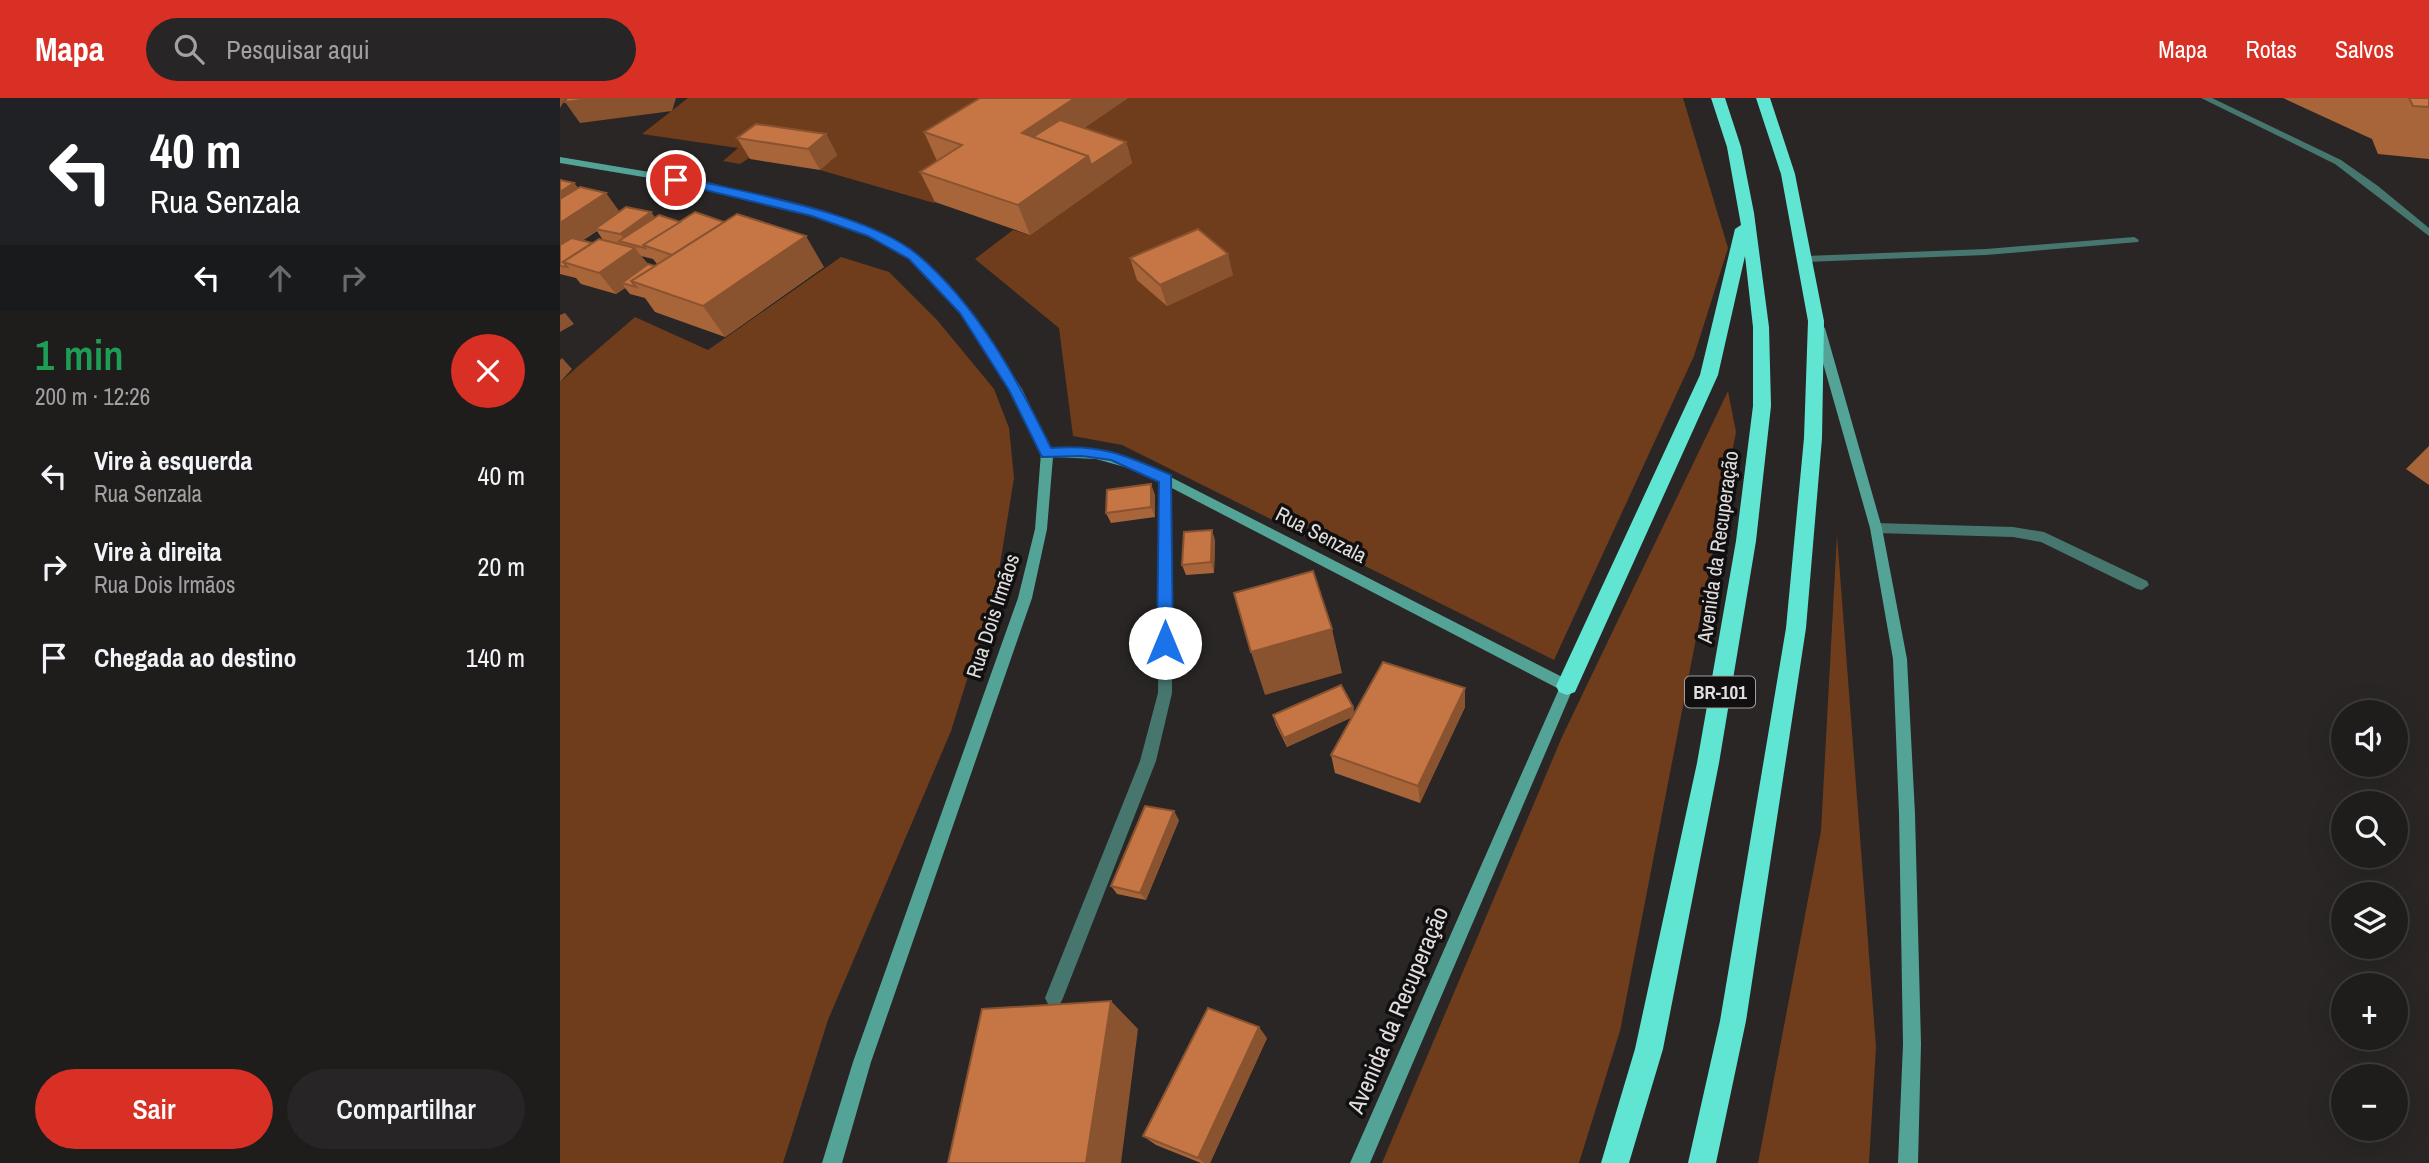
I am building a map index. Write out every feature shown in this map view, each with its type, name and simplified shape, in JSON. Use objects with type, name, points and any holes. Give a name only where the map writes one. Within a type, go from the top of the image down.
[{"type":"highway","name":"Avenida da Recuperação","points":[[1615,1163],[1649,1049],[1708,763],[1746,541],[1762,405],[1761,327],[1747,213],[1734,147],[1718,98]]},
{"type":"highway","name":"BR-101","points":[[1702,1163],[1733,1021],[1796,628],[1813,438],[1816,321],[1788,174],[1763,98]]},
{"type":"highway","points":[[1567,686],[1709,375],[1747,213]]},
{"type":"main road","points":[[560,160],[703,184],[816,213],[872,234],[913,257],[964,311],[1016,389],[1047,453]]},
{"type":"main road","points":[[1816,321],[1876,528],[1900,659],[1907,814],[1912,1044],[1908,1163]]},
{"type":"main road","name":"Rua Senzala","points":[[1047,453],[1082,451],[1113,456],[1166,479],[1567,686]]},
{"type":"main road","name":"Rua Dois Irmãos","points":[[832,1163],[862,1062],[1025,598],[1041,529],[1047,453]]},
{"type":"main road","name":"Avenida da Recuperação","points":[[1360,1163],[1567,686]]},
{"type":"lane","points":[[2205,98],[2338,162],[2375,188],[2429,233]]},
{"type":"lane","points":[[1805,259],[1986,252],[2134,240]]},
{"type":"lane","points":[[1054,998],[1148,761],[1165,693],[1166,479]]},
{"type":"lane","points":[[1876,528],[2013,532],[2044,537],[2142,584]]},
{"type":"shaded area","points":[[688,98],[1038,98],[975,175],[934,203],[820,170],[836,155],[769,145],[740,164],[723,161],[738,148],[642,134]]},
{"type":"shaded area","points":[[1128,98],[1683,98],[1728,248],[1694,356],[1554,660],[1122,445],[1073,436],[1059,328],[975,259],[1013,230],[1030,235],[1078,132]]},
{"type":"shaded area","points":[[841,257],[889,272],[937,320],[994,389],[1009,428],[1014,478],[997,583],[951,731],[828,1020],[783,1163],[560,1163],[560,382],[635,317],[708,350]]},
{"type":"shaded area","points":[[1728,391],[1736,432],[1620,1031],[1579,1163],[1382,1163],[1562,737]]},
{"type":"shaded area","points":[[1837,535],[1876,1047],[1869,1163],[1758,1163],[1821,831]]},
{"type":"building","points":[[567,98],[596,98],[565,102]]},
{"type":"building","points":[[980,98],[1075,98],[1022,133],[1088,156],[1018,205],[920,172],[962,145],[924,132]]},
{"type":"building","points":[[2409,98],[2429,98],[2429,107],[2413,106]]},
{"type":"building","points":[[1060,120],[1126,142],[1091,165],[1088,156],[1033,137]]},
{"type":"building","points":[[756,124],[826,134],[808,149],[737,138]]},
{"type":"building","points":[[560,180],[574,183],[560,192]]},
{"type":"building","points":[[580,187],[606,193],[560,223],[560,199]]},
{"type":"building","points":[[626,207],[651,212],[620,234],[595,229]]},
{"type":"building","points":[[695,212],[724,222],[672,255],[643,245]]},
{"type":"building","points":[[737,214],[806,236],[703,306],[631,281]]},
{"type":"building","points":[[659,215],[680,222],[643,245],[645,248],[619,241]]},
{"type":"building","points":[[1198,229],[1228,254],[1160,285],[1130,258]]},
{"type":"building","points":[[572,238],[592,243],[563,262],[567,267],[560,266],[560,245]]},
{"type":"building","points":[[599,239],[635,248],[599,273],[563,262]]},
{"type":"building","points":[[648,264],[655,266],[631,281],[636,287],[622,283]]},
{"type":"building","points":[[1151,484],[1151,507],[1106,513],[1107,490]]},
{"type":"building","points":[[1212,530],[1211,562],[1182,565],[1184,532]]},
{"type":"building","points":[[1313,571],[1332,629],[1251,652],[1234,593]]},
{"type":"building","points":[[1383,662],[1465,688],[1418,786],[1331,755]]},
{"type":"building","points":[[1341,685],[1353,707],[1284,738],[1273,715]]},
{"type":"building","points":[[1145,806],[1174,811],[1140,893],[1111,886]]},
{"type":"building","points":[[1111,1001],[1086,1163],[948,1163],[982,1009]]},
{"type":"building","points":[[1208,1008],[1259,1027],[1198,1158],[1143,1136]]},
{"type":"route","points":[[676,180],[703,184],[816,213],[872,234],[913,257],[964,311],[1016,389],[1047,453],[1082,451],[1113,456],[1166,479],[1165,643]]}]
